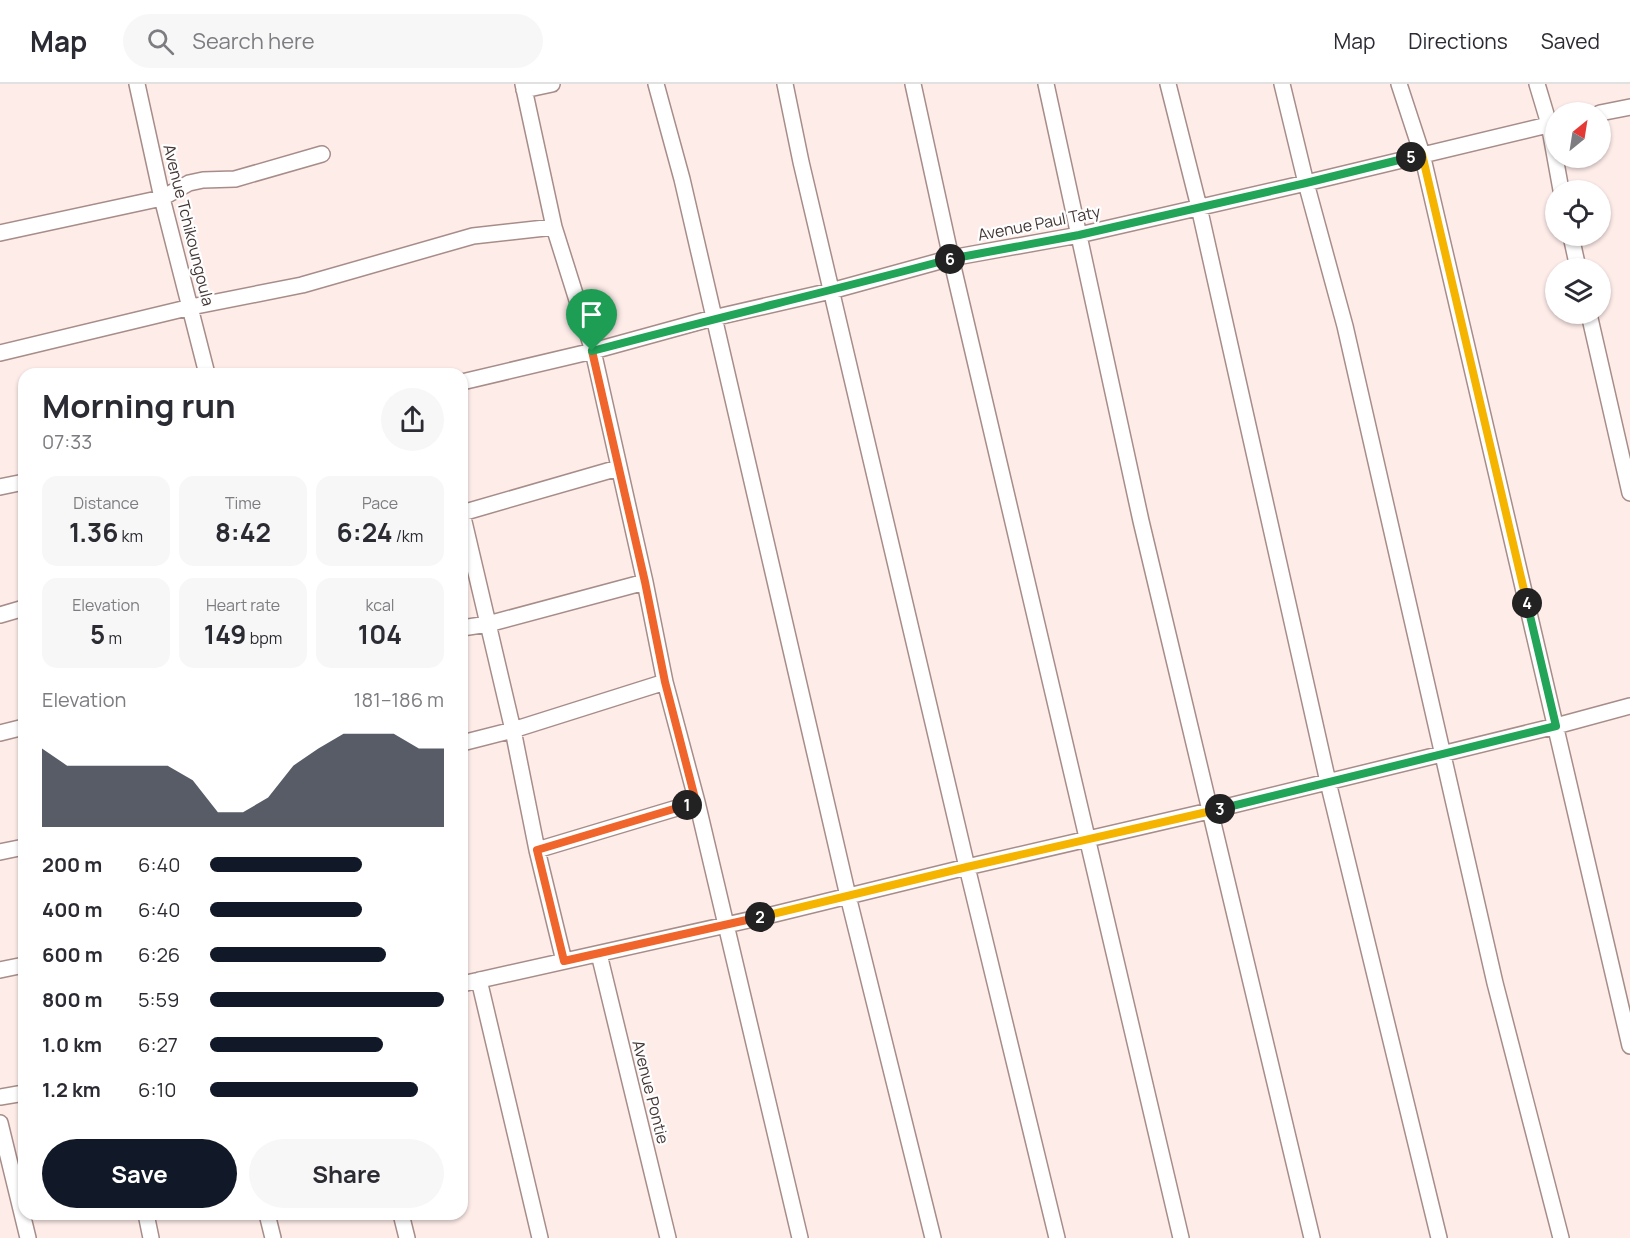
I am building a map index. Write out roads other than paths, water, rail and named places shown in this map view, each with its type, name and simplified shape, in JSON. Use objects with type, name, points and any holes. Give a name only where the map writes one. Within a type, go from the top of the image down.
[{"type":"street","name":"Avenue Tchikoungoula","points":[[137,84],[162,198],[206,368]]},
{"type":"street","points":[[552,84],[523,87],[554,226],[592,351],[645,582],[665,682],[696,802],[800,1238]]},
{"type":"street","points":[[656,84],[682,179],[848,896],[933,1238]]},
{"type":"street","points":[[785,84],[831,291],[1057,1238]]},
{"type":"street","points":[[913,84],[1086,840],[1181,1238]]},
{"type":"street","points":[[1046,84],[1141,521],[1312,1238]]},
{"type":"street","points":[[1168,84],[1199,207],[1328,782],[1439,1238]]},
{"type":"street","points":[[1281,84],[1345,326],[1495,983],[1560,1238]]},
{"type":"street","points":[[1399,84],[1422,154],[1630,1046]]},
{"type":"street","points":[[1537,84],[1545,105]]},
{"type":"street","points":[[1611,111],[1630,107]]},
{"type":"street","name":"Avenue Paul Taty","points":[[468,381],[592,351],[713,318],[831,291],[951,258],[1079,235],[1545,125]]},
{"type":"street","points":[[0,233],[162,198],[189,183],[202,180],[236,179],[322,154]]},
{"type":"street","points":[[0,353],[191,307],[302,285],[473,236],[554,226]]},
{"type":"street","points":[[1591,324],[1630,494]]},
{"type":"street","points":[[468,511],[618,468]]},
{"type":"street","points":[[0,487],[18,483]]},
{"type":"street","points":[[468,539],[564,961]]},
{"type":"street","points":[[468,627],[488,624],[645,582]]},
{"type":"street","points":[[0,615],[18,610]]},
{"type":"street","points":[[468,741],[513,730],[665,682]]},
{"type":"street","points":[[468,983],[1209,811],[1630,706]]},
{"type":"street","points":[[0,733],[18,728]]},
{"type":"street","points":[[537,850],[696,802]]},
{"type":"street","points":[[0,852],[18,848]]},
{"type":"street","name":"Avenue Pontie","points":[[599,954],[668,1238]]},
{"type":"street","points":[[0,970],[18,966]]},
{"type":"street","points":[[479,980],[540,1238]]},
{"type":"street","points":[[0,1097],[18,1094]]},
{"type":"street","points":[[0,1123],[18,1197]]},
{"type":"street","points":[[24,1220],[28,1238]]},
{"type":"street","points":[[148,1220],[152,1238]]},
{"type":"street","points":[[268,1220],[273,1238]]},
{"type":"street","points":[[402,1220],[407,1238]]}]
